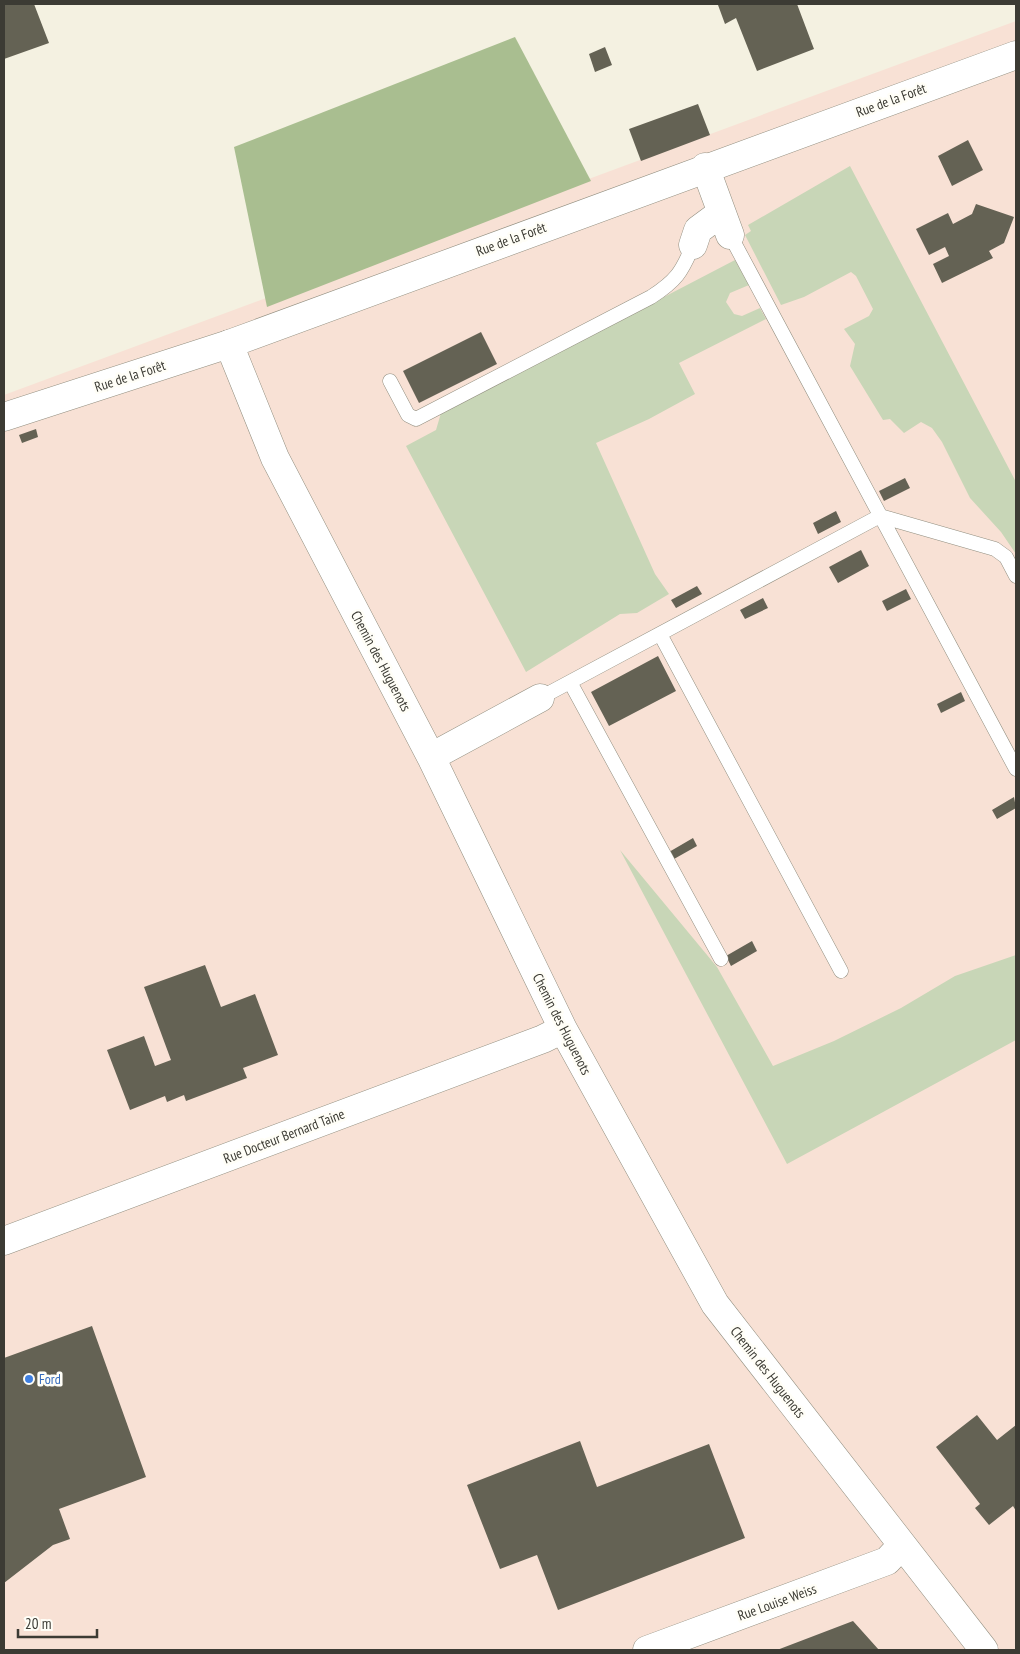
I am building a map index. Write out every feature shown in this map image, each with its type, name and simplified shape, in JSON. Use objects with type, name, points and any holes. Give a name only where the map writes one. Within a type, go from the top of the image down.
[{"type":"street","name":"Rue de la Forêt","points":[[4,417],[229,344],[705,167],[1016,55]]},
{"type":"street","points":[[693,245],[698,230],[726,224],[705,167]]},
{"type":"street","name":"Chemin des Huguenots","points":[[229,344],[275,458],[431,756],[563,1029],[715,1304],[984,1650]]},
{"type":"street","points":[[431,756],[540,698]]},
{"type":"street","name":"Rue Docteur Bernard Taine","points":[[4,1241],[543,1039],[563,1029]]},
{"type":"street","name":"Rue Louise Weiss","points":[[647,1650],[887,1561],[902,1545]]},
{"type":"lane","points":[[726,224],[1016,769]]},
{"type":"lane","points":[[390,381],[408,415],[416,419],[651,297],[671,284],[683,270],[693,245]]},
{"type":"lane","points":[[540,698],[880,516],[995,549],[1006,557],[1016,576]]},
{"type":"lane","points":[[660,634],[841,971]]},
{"type":"lane","points":[[570,682],[720,959]]},
{"type":"shaded area","points":[[1016,21],[1016,1650],[4,1650],[4,395]]},
{"type":"green space","points":[[515,37],[591,181],[267,307],[234,147]]},
{"type":"green space","points":[[850,166],[1016,482],[1016,554],[1001,532],[970,498],[942,442],[932,428],[921,422],[904,433],[890,419],[883,420],[850,366],[855,344],[844,329],[869,316],[873,309],[856,276],[851,272],[804,297],[781,305],[745,235],[751,231],[748,225]]},
{"type":"green space","points":[[735,260],[749,285],[730,293],[726,302],[734,314],[742,316],[760,308],[766,319],[679,363],[695,394],[649,419],[596,443],[655,574],[669,594],[637,613],[620,614],[526,672],[406,446],[436,430],[441,413]]},
{"type":"green space","points":[[620,850],[717,967],[773,1066],[834,1041],[901,1008],[955,976],[1016,955],[1016,1040],[787,1164]]},
{"type":"building","points":[[4,4],[34,4],[49,43],[4,59]]},
{"type":"building","points":[[797,4],[814,49],[757,71],[736,18],[725,24],[718,5]]},
{"type":"building","points":[[605,47],[612,65],[595,72],[589,54]]},
{"type":"building","points":[[698,104],[710,135],[641,161],[629,129]]},
{"type":"building","points":[[968,140],[983,170],[952,186],[938,156]]},
{"type":"building","points":[[976,204],[1014,217],[1004,243],[989,251],[993,258],[942,283],[933,264],[949,256],[945,247],[929,255],[916,229],[948,213],[953,224],[972,214]]},
{"type":"building","points":[[481,332],[497,364],[419,403],[403,371]]},
{"type":"building","points":[[36,429],[38,437],[22,443],[19,435]]},
{"type":"building","points":[[905,478],[910,488],[884,501],[879,491]]},
{"type":"building","points":[[836,511],[841,522],[818,534],[813,523]]},
{"type":"building","points":[[861,550],[869,566],[838,583],[829,567]]},
{"type":"building","points":[[697,586],[702,594],[676,608],[671,600]]},
{"type":"building","points":[[906,589],[911,599],[887,611],[882,601]]},
{"type":"building","points":[[763,598],[768,608],[745,619],[740,610]]},
{"type":"building","points":[[658,656],[676,691],[609,726],[591,692]]},
{"type":"building","points":[[961,692],[965,701],[941,713],[937,704]]},
{"type":"building","points":[[1014,797],[1016,808],[997,819],[992,810]]},
{"type":"building","points":[[693,838],[697,846],[674,859],[669,852]]},
{"type":"building","points":[[752,941],[757,951],[731,966],[726,956]]},
{"type":"building","points":[[205,965],[221,1007],[255,994],[278,1055],[243,1068],[247,1078],[186,1101],[184,1095],[167,1102],[165,1096],[130,1110],[107,1050],[144,1036],[155,1066],[171,1060],[144,987]]},
{"type":"building","points":[[92,1326],[146,1477],[59,1509],[70,1539],[53,1545],[4,1583],[4,1358]]},
{"type":"building","points":[[977,1415],[997,1440],[1016,1425],[1016,1511],[1013,1506],[989,1525],[975,1508],[980,1504],[936,1447]]},
{"type":"building","points":[[580,1441],[597,1487],[709,1444],[745,1538],[558,1610],[537,1555],[500,1569],[467,1485]]},
{"type":"building","points":[[853,1621],[879,1650],[777,1650]]},
{"type":"place","name":"Ford","points":[[29,1379]]}]
